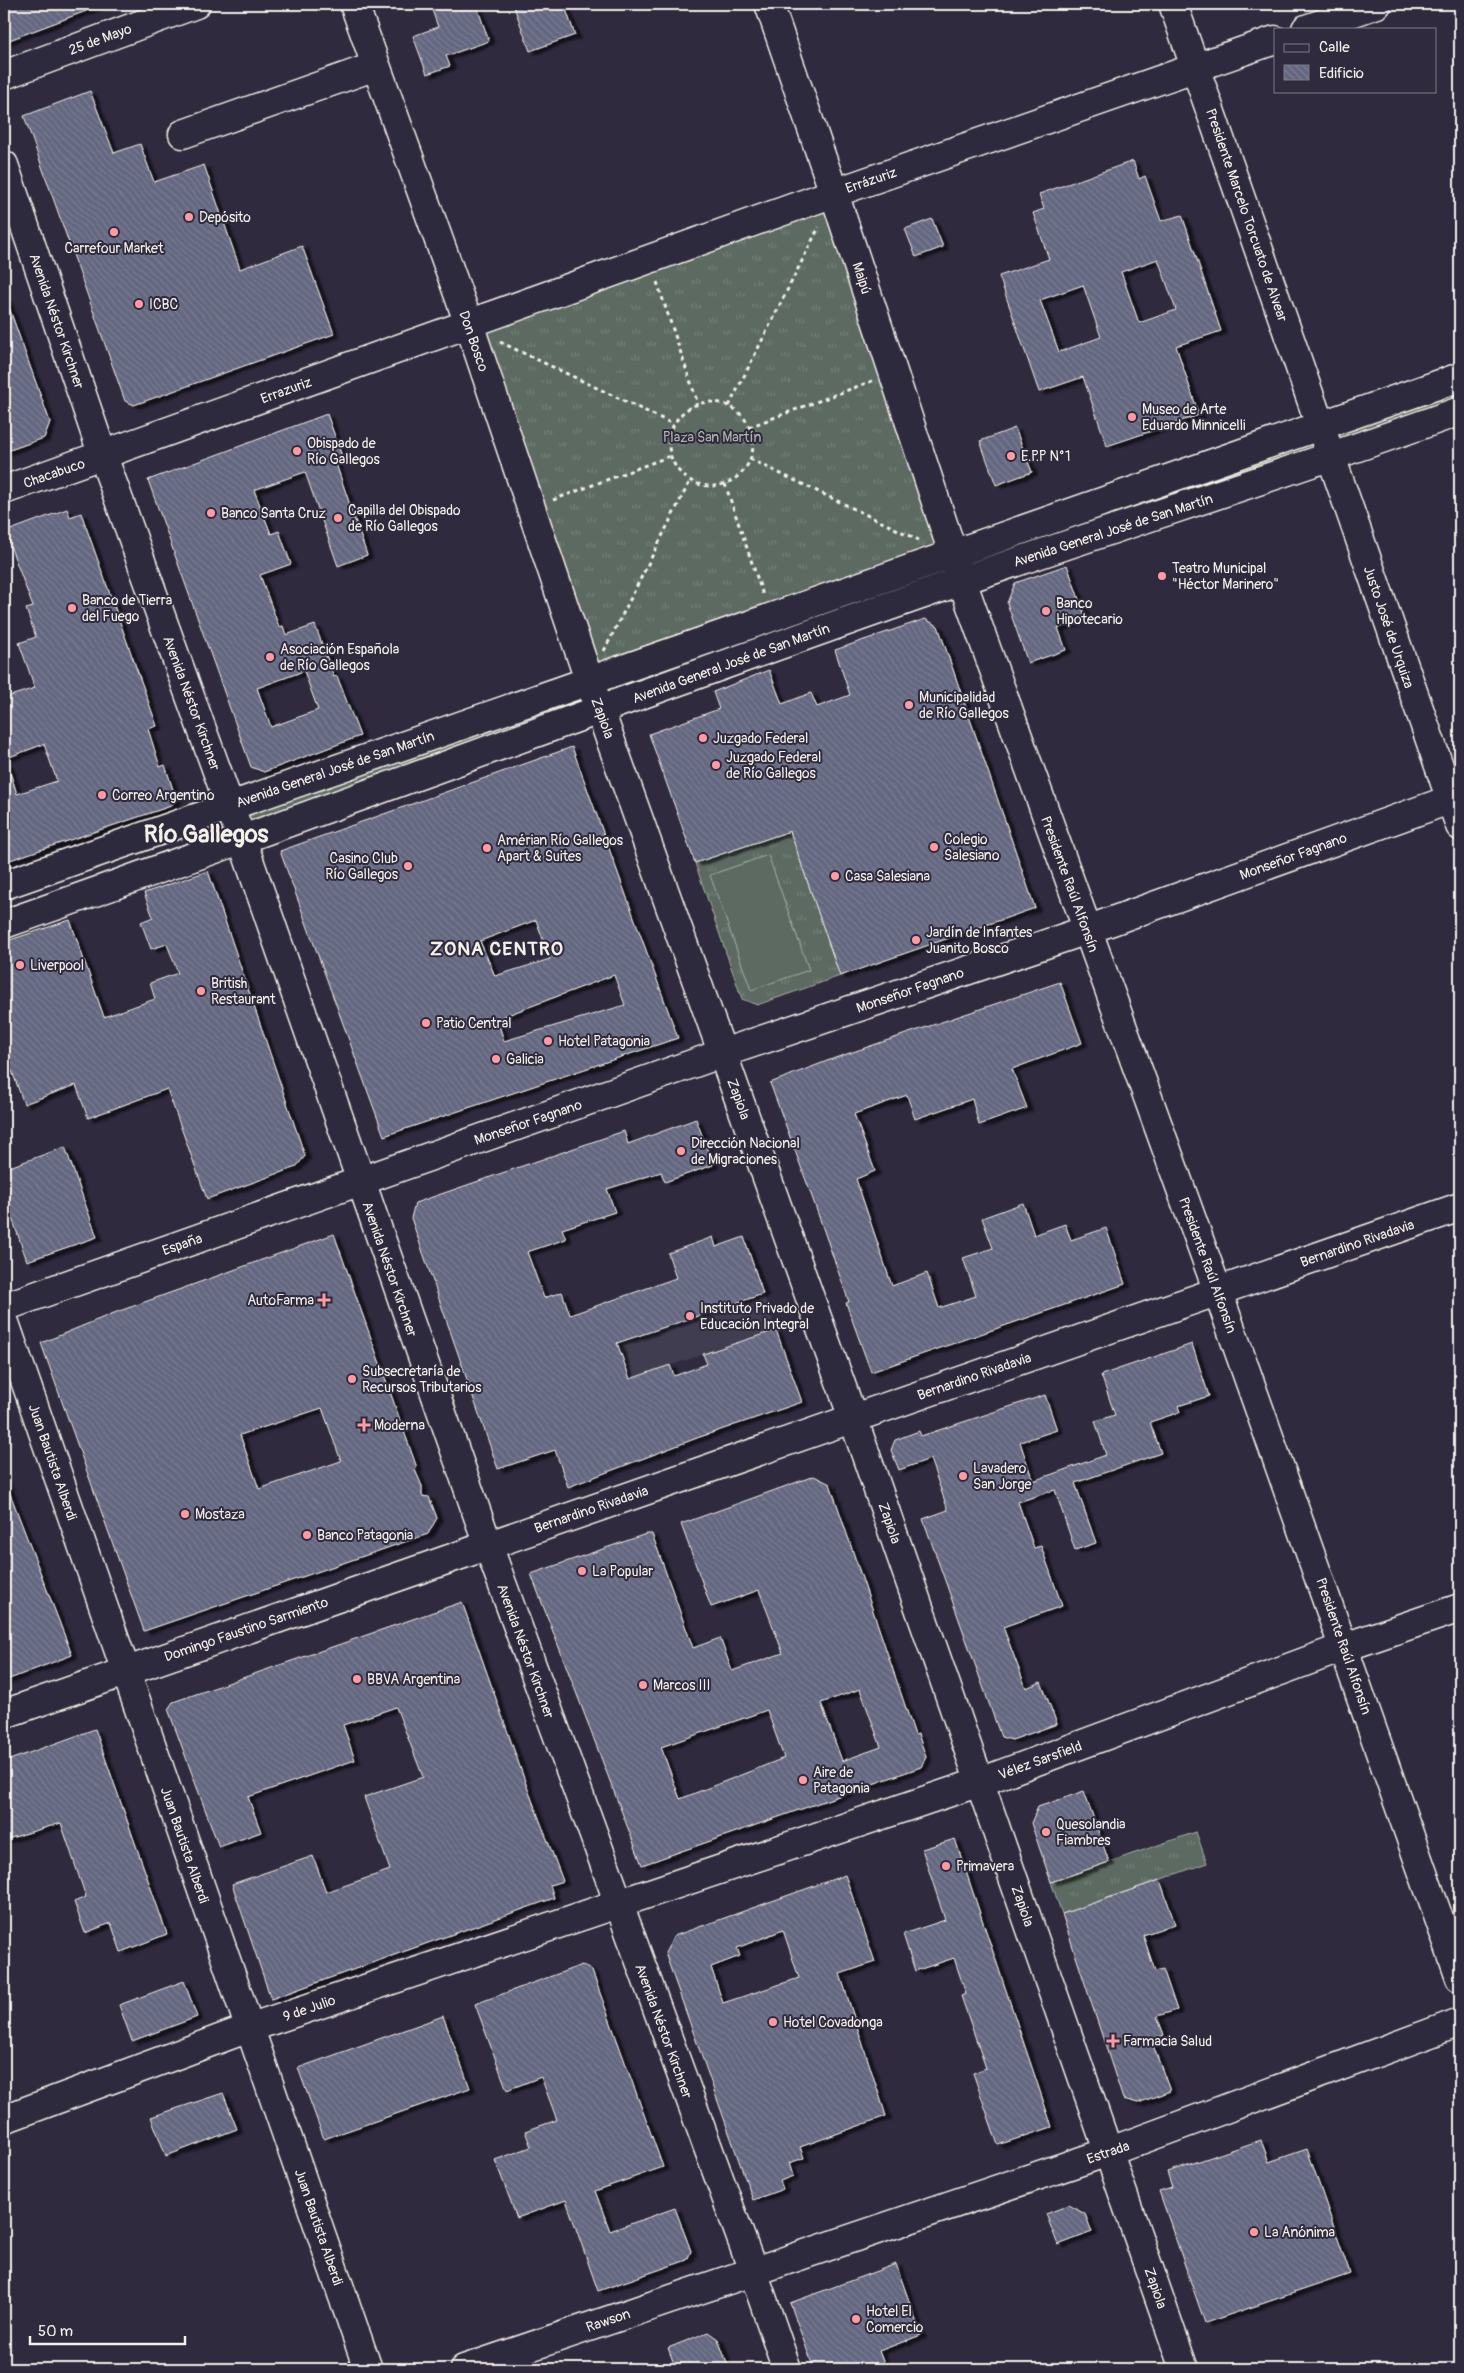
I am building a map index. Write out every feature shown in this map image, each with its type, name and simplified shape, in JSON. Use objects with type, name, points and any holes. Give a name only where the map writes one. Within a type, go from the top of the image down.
[{"type":"street","name":"25 de Mayo","points":[[4,75],[196,4]]},
{"type":"street","name":"Don Bosco","points":[[354,4],[595,668]]},
{"type":"street","name":"Maipú","points":[[769,4],[834,193],[953,553]]},
{"type":"street","name":"Presidente Marcelo Torcuato de Alvear","points":[[1173,4],[1321,427]]},
{"type":"street","points":[[1309,28],[1377,4]]},
{"type":"street","name":"Errázuriz","points":[[469,324],[834,193],[1274,40]]},
{"type":"street","points":[[183,134],[376,66]]},
{"type":"street","name":"Avenida Néstor Kirchner","points":[[4,165],[103,456],[230,806],[488,1545],[787,2369]]},
{"type":"street","name":"Errazuriz","points":[[103,456],[469,324]]},
{"type":"street","name":"Avenida General José de San Martín","points":[[4,885],[230,806],[595,668],[953,553],[1321,427],[1460,377]]},
{"type":"street","name":"Avenida General José de San Martín","points":[[4,924],[962,581],[1330,458],[1460,411]]},
{"type":"street","name":"Justo José de Urquiza","points":[[1321,427],[1330,458],[1455,798],[1460,826]]},
{"type":"street","name":"Chacabuco","points":[[4,490],[103,456]]},
{"type":"street","name":"Presidente Raúl Alfonsín","points":[[953,553],[1345,1648],[1460,1978]]},
{"type":"street","name":"Zapiola","points":[[595,668],[600,710],[853,1418],[1184,2369]]},
{"type":"street","name":"Monseñor Fagnano","points":[[360,1181],[723,1053],[1087,930],[1455,798]]},
{"type":"street","name":"España","points":[[4,1306],[360,1181]]},
{"type":"street","name":"Bernardino Rivadavia","points":[[488,1545],[1460,1207]]},
{"type":"street","name":"Juan Bautista Alberdi","points":[[4,1320],[368,2369]]},
{"type":"street","name":"Domingo Faustino Sarmiento","points":[[4,1714],[488,1545]]},
{"type":"street","name":"Vélez Sarsfield","points":[[617,1903],[980,1782],[1345,1648],[1460,1608]]},
{"type":"street","name":"9 de Julio","points":[[4,2119],[249,2028],[617,1903]]},
{"type":"street","name":"Estrada","points":[[753,2271],[1108,2152],[1460,2022]]},
{"type":"street","name":"Rawson","points":[[464,2369],[753,2271]]},
{"type":"path","points":[[810,230],[819,227]]},
{"type":"path","points":[[819,227],[822,236]]},
{"type":"path","points":[[729,406],[819,227]]},
{"type":"path","points":[[648,286],[666,279]]},
{"type":"path","points":[[657,282],[698,404]]},
{"type":"path","points":[[469,324],[492,338],[673,424]]},
{"type":"path","points":[[869,372],[875,390]]},
{"type":"path","points":[[749,427],[872,381]]},
{"type":"path","points":[[718,402],[729,406],[744,418],[749,427],[752,438],[750,459],[736,478],[725,484],[701,486],[690,481],[675,466],[670,456],[668,445],[673,424],[684,412],[698,404],[718,402]]},
{"type":"path","points":[[548,502],[670,456]]},
{"type":"path","points":[[750,459],[920,540]]},
{"type":"path","points":[[595,668],[690,481]]},
{"type":"path","points":[[725,484],[764,600]]},
{"type":"path","points":[[595,668],[598,647]]},
{"type":"path","points":[[595,668],[610,653]]},
{"type":"shaded area","name":"Instituto Privado de Educación Integral","points":[[750,1253],[776,1330],[630,1379],[604,1303]]},
{"type":"green space","name":"Plaza San Martín","points":[[834,193],[953,553],[589,680],[469,324]]},
{"type":"green space","points":[[1460,386],[1460,404],[1342,446],[1335,431]]},
{"type":"green space","points":[[1312,441],[1317,450],[971,571],[965,557]]},
{"type":"green space","points":[[580,694],[586,704],[253,828],[244,811]]},
{"type":"green space","points":[[220,823],[225,827],[227,833],[193,850],[186,830]]},
{"type":"green space","points":[[790,831],[840,976],[757,1005],[742,999],[695,863]]},
{"type":"green space","points":[[768,855],[809,970],[751,990],[710,875]]},
{"type":"green space","points":[[1196,1832],[1207,1863],[1062,1914],[1051,1882]]},
{"type":"building","points":[[4,4],[102,4],[102,5],[4,42]]},
{"type":"building","points":[[430,4],[476,4],[489,41],[446,56],[450,66],[427,74],[413,36],[438,27]]},
{"type":"building","points":[[513,4],[564,4],[575,35],[530,51]]},
{"type":"building","points":[[90,91],[114,153],[140,144],[154,182],[204,165],[240,269],[302,246],[334,334],[134,405],[125,401],[24,116]]},
{"type":"building","points":[[1133,161],[1139,179],[1145,176],[1161,221],[1182,215],[1221,331],[1176,346],[1199,415],[1107,446],[1083,377],[1039,392],[999,276],[1049,259],[1033,213],[1044,209],[1039,194]],"holes":[[[1158,259],[1176,310],[1139,323],[1121,272]],[[1083,285],[1101,337],[1059,352],[1040,300]]]},
{"type":"building","points":[[932,219],[943,247],[916,257],[905,229]]},
{"type":"building","points":[[4,299],[6,299],[50,422],[44,438],[4,452]]},
{"type":"building","points":[[327,414],[343,459],[335,461],[367,555],[338,566],[305,472],[254,490],[271,534],[279,531],[291,564],[260,575],[279,627],[283,626],[286,635],[315,625],[334,677],[337,676],[360,736],[264,772],[251,767],[148,480]],"holes":[[[304,671],[318,710],[271,727],[257,688]]]},
{"type":"building","points":[[1015,428],[1032,472],[996,485],[980,441]]},
{"type":"building","points":[[67,509],[70,517],[81,513],[157,726],[148,729],[160,767],[165,765],[176,799],[171,806],[4,862],[4,763],[7,763],[17,794],[57,781],[44,744],[4,759],[4,698],[35,688],[19,643],[36,637],[26,609],[33,607],[5,532]]},
{"type":"building","name":"Banco Hipotecario","points":[[1067,565],[1086,619],[1058,628],[1066,650],[1028,663],[1007,603],[1015,583]]},
{"type":"building","points":[[925,619],[938,626],[1035,908],[840,976],[790,831],[695,863],[649,734],[719,709],[713,692],[769,670],[782,704],[811,693],[817,707],[850,695],[835,650]]},
{"type":"building","points":[[572,747],[678,1038],[384,1136],[280,851]],"holes":[[[536,920],[550,959],[495,976],[480,941]],[[614,975],[625,1005],[504,1041],[497,1019]]]},
{"type":"building","points":[[208,871],[305,1156],[296,1167],[207,1199],[167,1089],[88,1118],[76,1085],[24,1104],[12,1071],[4,1074],[4,942],[70,920],[104,1017],[155,999],[150,983],[178,973],[167,944],[151,949],[141,922],[153,917],[144,893]]},
{"type":"building","points":[[1060,982],[1082,1043],[1012,1069],[1027,1108],[979,1125],[972,1099],[915,1119],[907,1095],[854,1114],[875,1171],[856,1179],[892,1286],[927,1273],[939,1308],[976,1296],[963,1258],[993,1248],[982,1218],[1023,1203],[1034,1235],[1065,1224],[1071,1240],[1106,1228],[1125,1284],[871,1372],[846,1303],[849,1302],[770,1083],[835,1058]]},
{"type":"building","points":[[696,1119],[713,1165],[665,1182],[661,1172],[607,1189],[615,1212],[562,1229],[566,1239],[527,1252],[544,1298],[562,1292],[570,1315],[676,1278],[668,1253],[713,1237],[716,1247],[744,1237],[763,1294],[617,1343],[630,1379],[670,1365],[674,1376],[707,1364],[703,1354],[776,1330],[802,1402],[697,1438],[568,1487],[555,1450],[498,1469],[411,1218],[415,1203],[624,1131],[628,1144]]},
{"type":"building","points":[[65,1147],[97,1237],[27,1261],[4,1195],[4,1169]]},
{"type":"building","points":[[334,1234],[417,1468],[415,1470],[422,1486],[422,1496],[429,1497],[437,1518],[428,1534],[144,1631],[41,1343],[114,1313]],"holes":[[[322,1408],[341,1461],[259,1489],[240,1435]]]},
{"type":"building","points":[[1192,1344],[1209,1396],[1178,1406],[1180,1412],[1150,1422],[1161,1453],[1075,1483],[1096,1543],[1075,1550],[1055,1490],[1018,1502],[1034,1548],[1041,1546],[1062,1606],[1003,1627],[1026,1688],[1041,1682],[1057,1724],[1012,1740],[1001,1737],[923,1519],[948,1510],[930,1459],[899,1470],[891,1450],[895,1440],[919,1431],[921,1436],[1045,1395],[1057,1430],[1020,1442],[1033,1481],[1106,1455],[1095,1421],[1115,1415],[1101,1375]]},
{"type":"building","points":[[814,1476],[830,1484],[915,1735],[918,1734],[926,1757],[921,1767],[642,1865],[531,1574],[646,1534],[652,1534],[693,1648],[720,1638],[732,1671],[783,1653],[759,1590],[711,1607],[681,1524]],"holes":[[[860,1689],[881,1747],[842,1761],[821,1703]],[[767,1710],[784,1758],[680,1799],[661,1747]]]},
{"type":"building","points":[[4,1478],[72,1655],[4,1681]]},
{"type":"building","points":[[462,1602],[527,1787],[563,1881],[550,1885],[554,1898],[271,1999],[232,1884],[313,1856],[326,1892],[390,1870],[364,1797],[423,1777],[396,1707],[343,1725],[355,1760],[248,1797],[261,1832],[219,1847],[168,1709],[173,1702]]},
{"type":"building","points":[[95,1729],[167,1934],[121,1952],[111,1923],[85,1933],[74,1902],[86,1897],[61,1823],[4,1840],[4,1762]]},
{"type":"building","points":[[1084,1791],[1109,1862],[1051,1882],[1031,1823],[1038,1807]]},
{"type":"building","points":[[955,1839],[1052,2127],[998,2145],[973,2073],[986,2068],[961,1996],[966,1994],[954,1958],[915,1971],[903,1934],[945,1920],[922,1849]]},
{"type":"building","points":[[845,1875],[875,1962],[840,1974],[886,2116],[800,2147],[804,2158],[789,2163],[793,2176],[780,2181],[783,2189],[753,2200],[665,1953],[674,1936]],"holes":[[[783,1930],[799,1978],[723,2003],[711,1967],[740,1956],[737,1948]]]},
{"type":"building","points":[[1160,1880],[1175,1924],[1143,1935],[1155,1971],[1163,1969],[1177,2010],[1157,2016],[1164,2035],[1151,2040],[1170,2091],[1138,2103],[1123,2099],[1062,1914]]},
{"type":"building","points":[[582,1965],[592,1971],[663,2167],[595,2191],[610,2231],[675,2208],[691,2251],[687,2260],[598,2291],[566,2200],[517,2218],[495,2160],[531,2147],[525,2131],[557,2120],[541,2077],[507,2090],[475,2004]]},
{"type":"building","points":[[184,1981],[197,2017],[132,2041],[119,2005]]},
{"type":"building","points":[[443,2016],[470,2088],[324,2139],[298,2068]]},
{"type":"building","points":[[223,2093],[237,2129],[166,2156],[151,2117]]},
{"type":"building","name":"La Anónima","points":[[1261,2140],[1269,2162],[1307,2149],[1350,2274],[1205,2323],[1159,2191],[1172,2187],[1167,2172]]},
{"type":"building","points":[[1069,2205],[1085,2214],[1092,2232],[1058,2245],[1046,2214]]},
{"type":"building","name":"Hotel El Comercio","points":[[896,2264],[921,2335],[879,2351],[886,2369],[814,2369],[790,2303]]},
{"type":"building","points":[[708,2332],[718,2339],[729,2369],[676,2369],[668,2348]]},
{"type":"place","name":"Depósito","points":[[189,217]]},
{"type":"place","name":"Carrefour Market","points":[[114,232]]},
{"type":"place","name":"ICBC","points":[[139,304]]},
{"type":"place","name":"Museo de Arte Eduardo Minnicelli","points":[[1132,417]]},
{"type":"place","name":"Obispado de Río Gallegos","points":[[297,451]]},
{"type":"place","name":"E.P.P N°1","points":[[1011,456]]},
{"type":"place","name":"Banco Santa Cruz","points":[[211,513]]},
{"type":"place","name":"Capilla del Obispado de Río Gallegos","points":[[338,518]]},
{"type":"place","name":"Teatro Municipal \"Héctor Marinero\"","points":[[1162,576]]},
{"type":"place","name":"Banco de Tierra del Fuego","points":[[72,608]]},
{"type":"place","name":"Banco Hipotecario","points":[[1046,611]]},
{"type":"place","name":"Asociación Española de Río Gallegos","points":[[270,657]]},
{"type":"place","name":"Municipalidad de Río Gallegos","points":[[909,705]]},
{"type":"place","name":"Juzgado Federal","points":[[703,738]]},
{"type":"place","name":"Juzgado Federal de Río Gallegos","points":[[716,765]]},
{"type":"place","name":"Correo Argentino","points":[[102,795]]},
{"type":"place","name":"Colegio Salesiano","points":[[934,847]]},
{"type":"place","name":"Amérian Río Gallegos Apart & Suites","points":[[487,848]]},
{"type":"place","name":"Casino Club Río Gallegos","points":[[408,866]]},
{"type":"place","name":"Casa Salesiana","points":[[835,876]]},
{"type":"place","name":"Jardín de Infantes Juanito Bosco","points":[[916,940]]},
{"type":"place","name":"Liverpool","points":[[20,965]]},
{"type":"place","name":"British Restaurant","points":[[201,991]]},
{"type":"place","name":"Patio Central","points":[[426,1023]]},
{"type":"place","name":"Hotel Patagonia","points":[[548,1041]]},
{"type":"place","name":"Galicia","points":[[496,1059]]},
{"type":"place","name":"Dirección Nacional de Migraciones","points":[[681,1151]]},
{"type":"place","name":"AutoFarma","points":[[324,1300]]},
{"type":"place","name":"Instituto Privado de Educación Integral","points":[[690,1316]]},
{"type":"place","name":"Subsecretaría de Recursos Tributarios","points":[[352,1379]]},
{"type":"place","name":"Moderna","points":[[364,1425]]},
{"type":"place","name":"Lavadero San Jorge","points":[[963,1476]]},
{"type":"place","name":"Mostaza","points":[[185,1514]]},
{"type":"place","name":"Banco Patagonia","points":[[307,1535]]},
{"type":"place","name":"La Popular","points":[[582,1571]]},
{"type":"place","name":"BBVA Argentina","points":[[357,1679]]},
{"type":"place","name":"Marcos III","points":[[643,1685]]},
{"type":"place","name":"Aire de Patagonia","points":[[803,1780]]},
{"type":"place","name":"Quesolandia Fiambres","points":[[1046,1832]]},
{"type":"place","name":"Primavera","points":[[946,1866]]},
{"type":"place","name":"Hotel Covadonga","points":[[773,2022]]},
{"type":"place","name":"Farmacia Salud","points":[[1113,2041]]},
{"type":"place","name":"La Anónima","points":[[1254,2232]]},
{"type":"place","name":"Hotel El Comercio","points":[[856,2319]]},
{"type":"district","name":"Río Gallegos","points":[[206,834]]},
{"type":"district","name":"ZONA CENTRO","points":[[497,948]]}]
